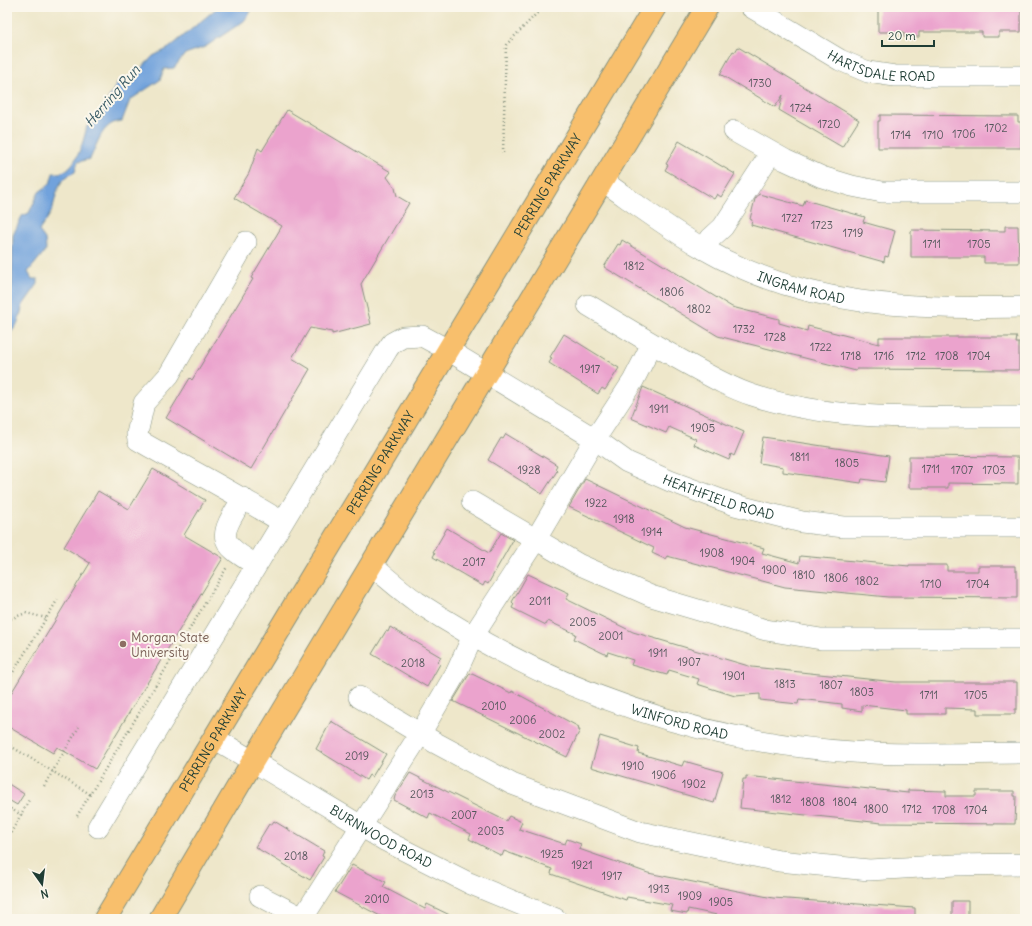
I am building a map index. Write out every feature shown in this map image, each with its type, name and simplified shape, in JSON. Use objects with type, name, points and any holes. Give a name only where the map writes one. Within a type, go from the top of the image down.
[{"type":"main road","name":"PERRING PARKWAY","points":[[105,919],[655,7]]},
{"type":"main road","points":[[160,919],[253,761],[707,7]]},
{"type":"street","name":"HARTSDALE ROAD","points":[[751,7],[840,60],[868,72],[895,76],[1025,76]]},
{"type":"street","points":[[734,131],[771,153],[822,177],[852,186],[882,192],[1025,192]]},
{"type":"street","points":[[704,249],[711,238],[723,227],[771,153]]},
{"type":"street","name":"INGRAM ROAD","points":[[603,181],[704,249],[764,277],[809,292],[845,300],[931,308],[1025,307]]},
{"type":"street","points":[[246,242],[169,375],[144,403],[137,434],[138,440],[183,467],[243,498],[282,522]]},
{"type":"street","points":[[588,305],[652,344],[717,380],[751,395],[784,404],[859,416],[1025,417]]},
{"type":"street","name":"HEATHFIELD ROAD","points":[[98,827],[392,343],[403,337],[422,336],[448,350],[595,439],[627,462],[670,481],[734,505],[802,522],[844,527],[1025,527]]},
{"type":"street","points":[[260,896],[303,919],[361,825],[420,734],[457,671],[473,636],[536,539],[595,439],[633,381],[652,344]]},
{"type":"street","points":[[243,498],[226,526],[226,538],[232,550],[256,565]]},
{"type":"street","points":[[472,502],[578,564],[651,596],[766,630],[821,639],[1025,639]]},
{"type":"street","name":"WINFORD ROAD","points":[[371,565],[416,601],[473,636],[532,669],[596,696],[676,722],[724,734],[814,749],[854,752],[1025,753]]},
{"type":"street","points":[[359,697],[420,734],[512,784],[640,832],[706,847],[779,861],[868,870],[955,865],[1025,864]]},
{"type":"street","name":"BURNWOOD ROAD","points":[[214,738],[386,841],[469,883],[556,919]]},
{"type":"path","points":[[503,153],[506,45],[543,7]]},
{"type":"path","points":[[77,816],[227,566]]},
{"type":"path","points":[[7,682],[58,599]]},
{"type":"path","points":[[7,620],[26,613],[46,618]]},
{"type":"path","points":[[44,786],[79,727]]},
{"type":"path","points":[[7,744],[90,794]]},
{"type":"path","points":[[7,840],[30,798]]},
{"type":"path","points":[[7,807],[22,815]]},
{"type":"water","name":"Herring Run","points":[[218,7],[254,7],[244,21],[205,47],[185,54],[174,68],[164,69],[160,80],[130,100],[122,121],[115,122],[105,129],[98,140],[90,159],[78,162],[75,172],[61,182],[52,210],[39,231],[45,239],[46,250],[28,272],[32,279],[38,279],[38,284],[23,305],[18,323],[7,338],[7,298],[12,288],[13,235],[22,216],[29,213],[39,192],[50,184],[53,173],[61,173],[72,164],[77,157],[87,126],[103,117],[103,108],[118,82],[137,73],[153,56],[169,48]]},
{"type":"building","points":[[878,7],[1021,7],[1021,32],[999,32],[999,37],[982,37],[982,32],[919,32],[919,37],[904,37],[904,32],[878,32]]},
{"type":"building","points":[[738,47],[859,120],[842,147],[779,110],[783,95],[775,107],[720,74],[733,51],[735,52]]},
{"type":"building","points":[[287,110],[391,172],[387,177],[395,188],[397,196],[409,203],[361,284],[371,324],[332,334],[332,332],[310,328],[292,358],[310,369],[251,469],[166,418],[190,378],[192,380],[253,279],[251,278],[282,226],[234,198],[249,173],[258,148],[262,151]]},
{"type":"building","points":[[880,115],[1018,116],[1018,122],[1021,122],[1021,148],[878,148],[878,121],[880,121]]},
{"type":"building","points":[[679,141],[735,174],[721,197],[717,194],[714,199],[665,170],[668,165],[666,164]]},
{"type":"building","points":[[759,194],[803,206],[805,200],[865,217],[863,222],[895,231],[888,257],[885,256],[884,262],[751,225],[752,220],[750,219],[755,199]]},
{"type":"building","points":[[1005,226],[1018,226],[1019,263],[984,263],[984,257],[911,257],[911,230],[1005,231]]},
{"type":"building","points":[[622,240],[732,307],[779,319],[779,323],[807,331],[808,326],[879,344],[879,337],[1017,337],[1016,343],[1019,343],[1019,370],[857,369],[856,371],[718,336],[604,267]]},
{"type":"building","points":[[564,334],[619,368],[605,390],[602,388],[598,394],[549,363],[552,358],[550,357]]},
{"type":"building","points":[[643,387],[744,432],[734,456],[731,454],[729,460],[694,445],[696,439],[669,427],[666,433],[631,418]]},
{"type":"building","points":[[506,434],[557,465],[555,469],[557,471],[542,494],[488,460],[501,438],[503,439]]},
{"type":"building","points":[[763,437],[889,456],[885,482],[862,479],[861,483],[783,472],[783,467],[759,463]]},
{"type":"building","points":[[909,456],[1018,457],[1018,484],[948,483],[948,488],[909,488]]},
{"type":"building","points":[[153,469],[205,500],[184,535],[223,558],[95,769],[57,747],[53,753],[7,726],[7,700],[90,563],[64,547],[98,491],[129,509]]},
{"type":"building","points":[[585,479],[685,527],[764,548],[762,553],[799,563],[800,556],[909,566],[947,565],[947,571],[978,571],[978,566],[1015,566],[1015,571],[1017,571],[1017,598],[888,597],[785,587],[667,556],[665,559],[652,553],[654,548],[569,507]]},
{"type":"building","points":[[447,528],[489,553],[501,533],[513,540],[488,584],[485,582],[483,586],[433,557],[435,553],[433,552]]},
{"type":"building","points":[[528,574],[569,593],[566,599],[633,632],[752,667],[896,682],[1017,682],[1017,709],[1015,709],[1015,714],[977,714],[977,709],[945,708],[945,714],[906,714],[906,710],[862,705],[862,711],[842,708],[842,704],[799,699],[798,704],[760,700],[760,694],[735,696],[697,684],[699,679],[669,670],[667,675],[631,665],[633,660],[608,652],[607,655],[574,639],[576,634],[548,621],[546,625],[512,608],[514,604],[512,602]]},
{"type":"building","points":[[390,627],[441,657],[438,662],[440,664],[427,687],[372,654]]},
{"type":"building","points":[[470,673],[511,693],[512,691],[579,727],[578,730],[580,730],[567,757],[453,701]]},
{"type":"building","points":[[331,721],[386,754],[372,777],[369,775],[366,780],[316,749]]},
{"type":"building","points":[[600,736],[639,748],[638,753],[682,766],[684,761],[723,772],[714,803],[591,767]]},
{"type":"building","points":[[410,773],[506,821],[509,816],[522,822],[519,829],[565,844],[567,839],[581,844],[579,849],[648,873],[773,898],[915,908],[915,919],[717,919],[717,915],[688,909],[687,914],[670,911],[672,905],[627,897],[626,900],[551,874],[552,869],[504,851],[502,856],[469,839],[471,834],[430,813],[428,818],[394,800]]},
{"type":"building","points":[[746,776],[908,793],[908,790],[946,791],[946,796],[976,796],[976,791],[1014,791],[1014,796],[1016,796],[1015,824],[882,823],[740,808],[743,779],[746,779]]},
{"type":"building","points":[[7,783],[24,794],[17,805],[7,799]]},
{"type":"building","points":[[274,821],[324,851],[322,856],[324,857],[310,880],[255,847],[269,824],[271,825]]},
{"type":"building","points":[[352,865],[386,882],[383,887],[425,909],[427,904],[458,919],[386,919],[335,892]]},
{"type":"building","points":[[952,901],[968,901],[968,919],[952,919]]},
{"type":"place","name":"Morgan State University","points":[[123,644]]}]
